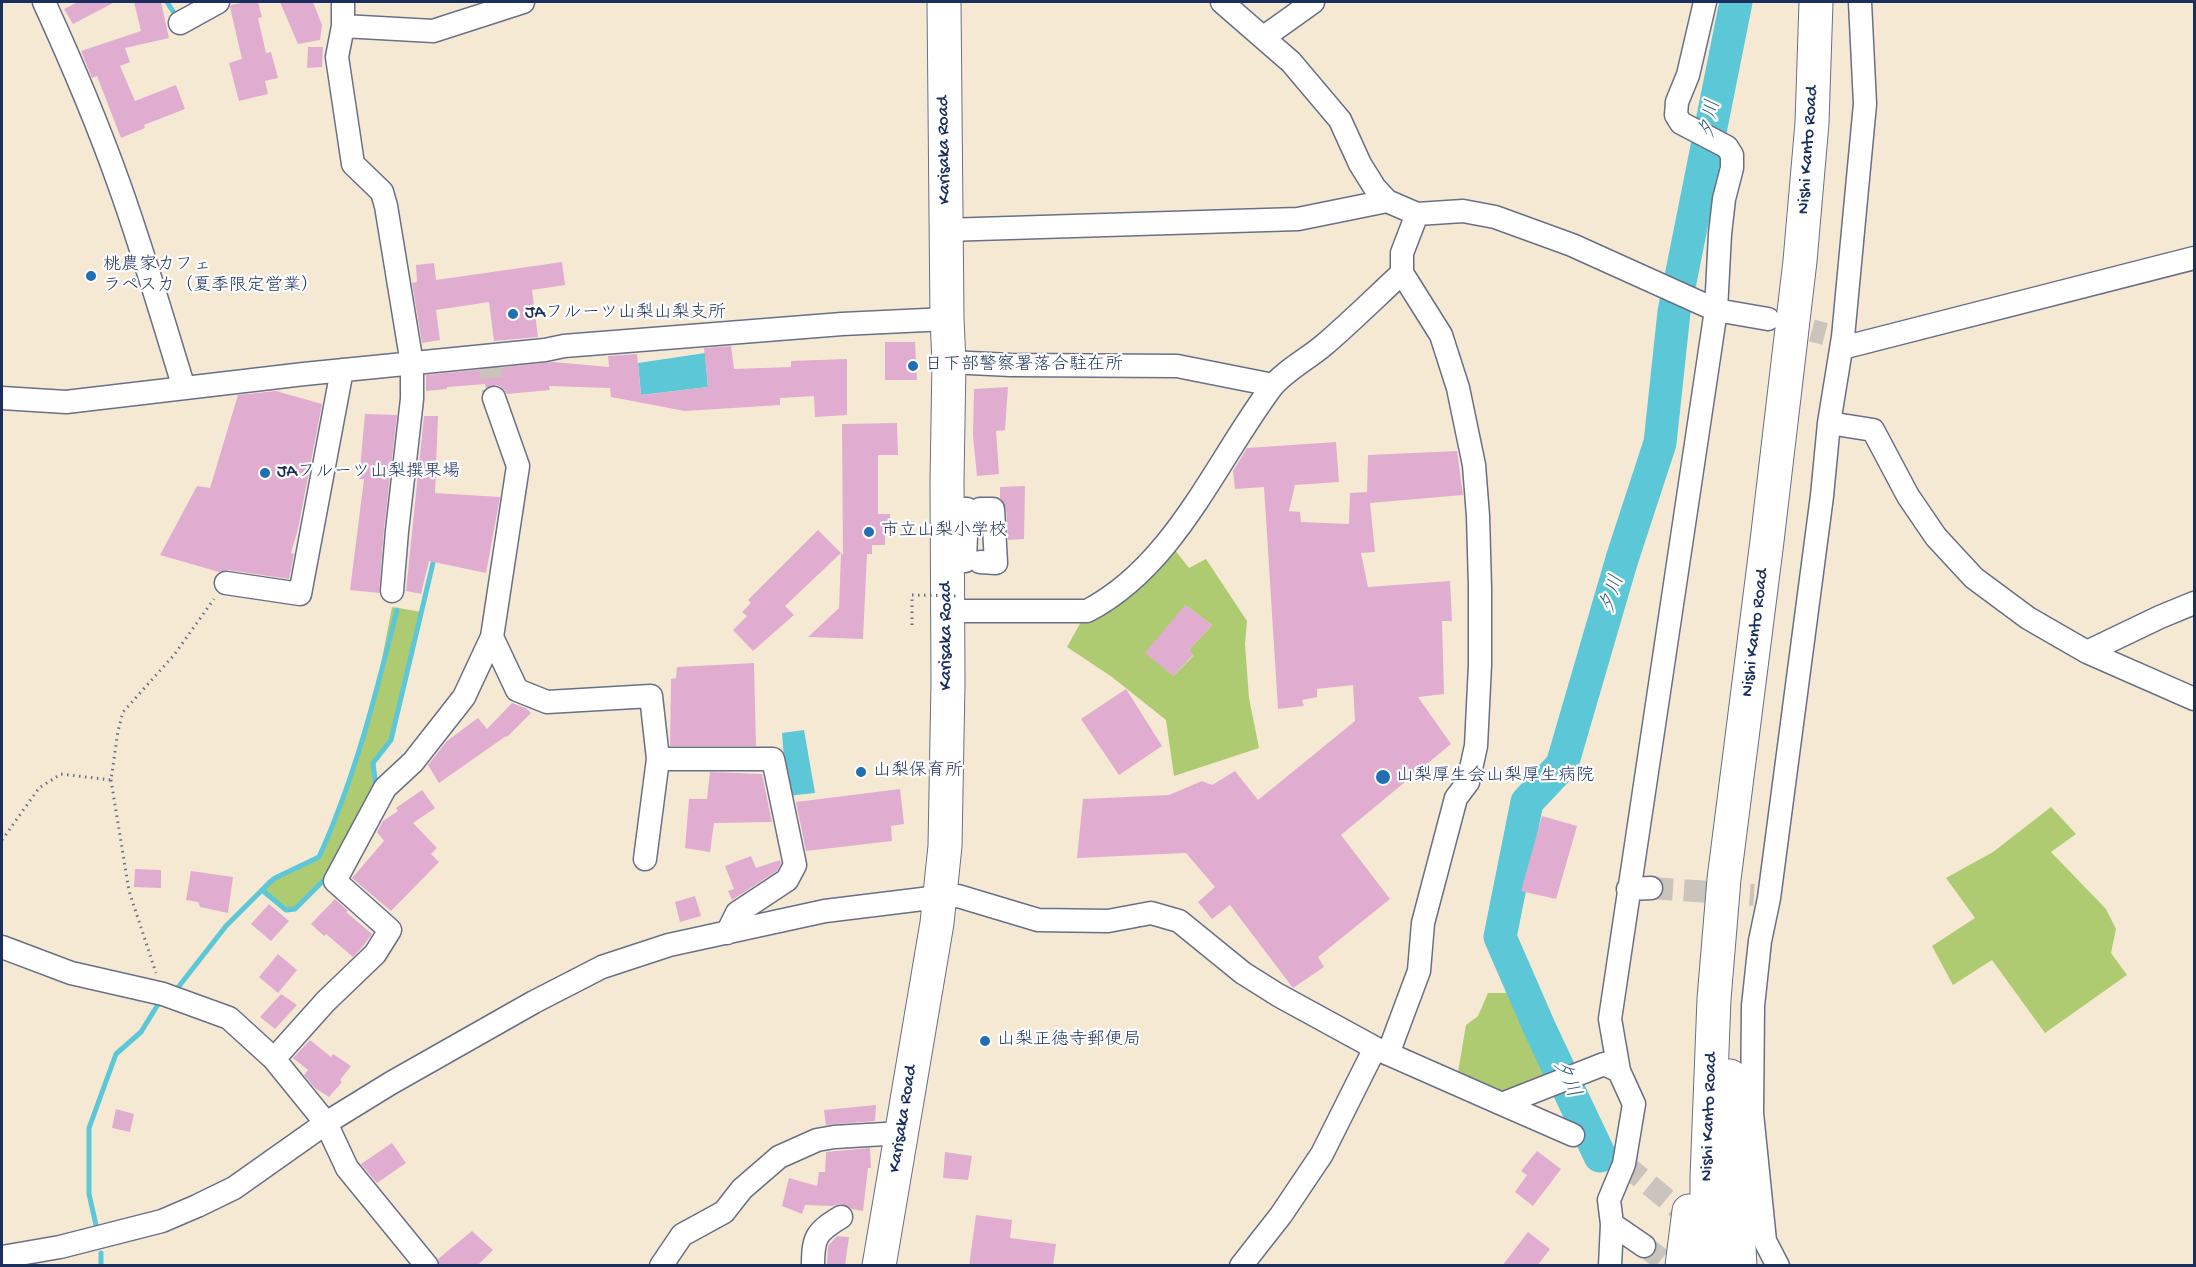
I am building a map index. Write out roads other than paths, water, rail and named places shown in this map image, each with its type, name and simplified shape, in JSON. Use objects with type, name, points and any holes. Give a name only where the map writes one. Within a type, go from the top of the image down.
[{"type":"highway","name":"Karisaka Road","points":[[879,1266],[937,923],[945,846],[952,604],[964,562],[965,509],[949,362],[947,320],[944,2]]},
{"type":"highway","name":"Nishi Kanto Road","points":[[1707,1266],[1707,1178],[1714,999],[1724,879],[1800,261],[1812,123],[1816,2]]},
{"type":"highway","points":[[1740,1266],[1728,1020],[1749,682]]},
{"type":"highway","points":[[1682,1266],[1714,999]]},
{"type":"street","points":[[44,2],[118,182],[184,388]]},
{"type":"street","points":[[180,23],[218,2]]},
{"type":"street","points":[[343,2],[343,26],[337,57],[353,164],[382,192],[412,363],[412,399],[392,591]]},
{"type":"street","points":[[343,26],[433,31],[523,2]]},
{"type":"street","points":[[1222,2],[1291,62],[1340,120],[1360,164],[1375,188],[1387,201],[1417,214],[1463,211],[1495,217],[1572,245],[1716,310],[1768,319]]},
{"type":"street","points":[[1264,37],[1313,2]]},
{"type":"street","points":[[1610,1266],[1612,1224],[1609,1200],[1624,1164],[1634,1104],[1619,1071],[1610,1019],[1716,310],[1720,234],[1724,199],[1732,168],[1732,155],[1727,147],[1681,123],[1676,115],[1677,102],[1688,75],[1706,2]]},
{"type":"street","points":[[1778,1266],[1765,1241],[1752,1113],[1753,1006],[1760,941],[1761,896],[1820,508],[1837,339],[1865,104],[1860,2]]},
{"type":"street","points":[[945,230],[1077,224],[1298,219],[1387,201]]},
{"type":"street","points":[[1241,1266],[1281,1215],[1322,1154],[1381,1051],[1419,971],[1423,923],[1456,798],[1467,782],[1476,746],[1480,665],[1480,588],[1474,465],[1458,388],[1440,335],[1402,273],[1402,253],[1417,214]]},
{"type":"street","points":[[1837,339],[2194,258]]},
{"type":"street","points":[[952,604],[1087,611],[1106,602],[1142,572],[1190,513],[1273,385],[1325,344],[1402,273]]},
{"type":"street","points":[[2,398],[66,402],[342,370],[545,350],[564,346],[842,324],[947,320]]},
{"type":"street","points":[[949,362],[1011,365],[1176,366],[1273,385]]},
{"type":"street","points":[[226,583],[300,594],[342,370]]},
{"type":"street","points":[[274,1059],[326,1001],[375,954],[390,930],[335,881],[385,788],[413,762],[464,697],[492,637],[518,466],[494,398]]},
{"type":"street","points":[[1829,423],[1872,430],[1908,496],[1930,529],[1974,578],[2028,618],[2087,652],[2194,699]]},
{"type":"street","points":[[964,562],[996,563],[993,509],[965,509]]},
{"type":"street","points":[[2087,652],[2160,616],[2194,603]]},
{"type":"street","points":[[492,637],[517,690],[547,702],[651,696],[658,759],[645,859]]},
{"type":"street","points":[[658,759],[773,759],[795,865],[787,880],[737,913],[727,933]]},
{"type":"street","points":[[1628,889],[1651,888]]},
{"type":"street","points":[[2,1257],[60,1248],[162,1221],[234,1188],[326,1123],[391,1083],[534,1002],[602,967],[669,945],[825,911],[939,897],[958,896],[1038,920],[1108,921],[1151,913],[1179,921],[1243,973],[1278,995],[1381,1051],[1573,1135]]},
{"type":"street","points":[[2,947],[71,973],[163,994],[229,1018],[274,1059],[326,1123],[347,1168],[427,1266]]},
{"type":"street","points":[[1502,1104],[1604,1064],[1619,1071]]},
{"type":"street","points":[[661,1266],[682,1235],[724,1212],[742,1189],[778,1157],[817,1140],[902,1133]]},
{"type":"street","points":[[813,1266],[813,1242],[827,1226],[841,1217]]},
{"type":"street","points":[[1612,1224],[1644,1246]]},
{"type":"water","points":[[705,353],[708,387],[641,395],[638,363]]},
{"type":"water","points":[[804,730],[815,793],[787,796],[782,733]]},
{"type":"waterway","points":[[167,2],[178,19]]},
{"type":"waterway","name":"夕川","points":[[1600,1156],[1540,1029],[1500,937],[1527,802],[1562,765],[1622,559],[1660,443],[1674,312],[1736,2]]},
{"type":"waterway","points":[[376,788],[373,763],[391,740],[433,563]]},
{"type":"waterway","points":[[176,990],[226,926],[269,883],[319,857],[354,766],[373,704],[397,610]]},
{"type":"waterway","points":[[262,890],[286,910],[295,909],[329,875]]},
{"type":"waterway","points":[[96,1225],[89,1194],[89,1128],[116,1054],[141,1032],[157,1006]]},
{"type":"waterway","points":[[101,1253],[101,1266]]},
{"type":"tunnel","points":[[1780,322],[1825,334]]},
{"type":"tunnel","points":[[489,356],[494,398]]},
{"type":"tunnel","points":[[1651,888],[1754,895]]},
{"type":"tunnel","points":[[1624,1164],[1697,1224]]},
{"type":"tunnel","points":[[1644,1246],[1670,1266]]},
{"type":"place","name":"桃農家カフェ ラペスカ（夏季限定営業）","points":[[91,276]]},
{"type":"place","name":"JAフルーツ山梨山梨支所","points":[[513,314]]},
{"type":"place","name":"日下部警察署落合駐在所","points":[[913,366]]},
{"type":"place","name":"JAフルーツ山梨撰果場","points":[[265,473]]},
{"type":"place","name":"市立山梨小学校","points":[[869,532]]},
{"type":"place","name":"山梨保育所","points":[[861,772]]},
{"type":"place","name":"山梨厚生会山梨厚生病院","points":[[1383,777]]},
{"type":"place","name":"山梨正徳寺郵便局","points":[[985,1041]]}]
